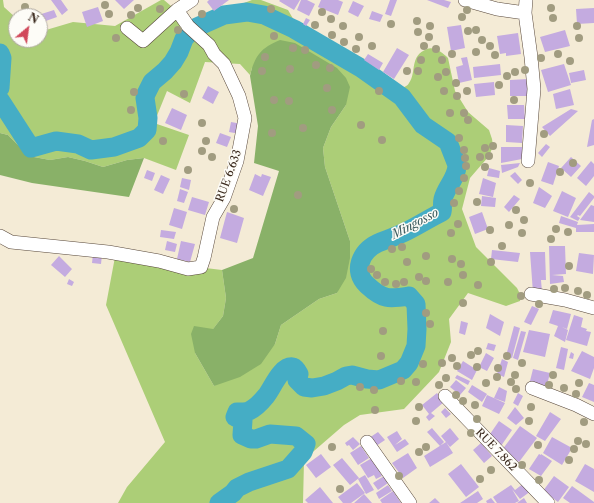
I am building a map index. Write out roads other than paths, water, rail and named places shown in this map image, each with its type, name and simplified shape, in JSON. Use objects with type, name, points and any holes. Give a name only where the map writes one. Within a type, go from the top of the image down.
[{"type":"street","points":[[128,28],[143,41],[177,10],[192,0]]},
{"type":"street","points":[[465,0],[497,9],[526,7],[534,89],[528,161]]},
{"type":"street","name":"RUE 6.633","points":[[0,236],[11,242],[108,252],[159,261],[188,269],[201,267],[213,217],[224,198],[237,161],[244,118],[239,96],[232,78],[224,64],[209,45],[188,26],[177,10]]},
{"type":"street","points":[[531,294],[565,300],[594,308]]},
{"type":"street","points":[[532,388],[576,405],[594,414]]},
{"type":"street","name":"RUE 7.862","points":[[445,396],[548,503]]},
{"type":"street","points":[[367,442],[410,503]]},
{"type":"waterway","name":"Mingosso","points":[[0,100],[31,148],[56,141],[78,144],[91,150],[114,147],[139,138],[147,130],[148,118],[145,98],[146,94],[152,82],[173,62],[184,39],[189,33],[197,27],[224,15],[247,12],[264,15],[294,29],[361,68],[402,97],[423,125],[448,142],[457,165],[457,170],[446,190],[443,199],[442,212],[407,231],[378,243],[367,251],[360,262],[359,268],[362,280],[373,290],[382,296],[391,298],[409,296],[416,304],[416,346],[409,363],[403,370],[379,380],[367,379],[352,375],[346,376],[324,386],[312,388],[304,387],[297,380],[299,374],[297,370],[293,367],[289,367],[281,373],[266,396],[254,408],[245,412],[237,412],[235,417],[243,420],[242,435],[251,439],[256,439],[270,434],[296,436],[306,444],[303,452],[288,469],[249,482],[237,488],[233,493],[219,503]]},
{"type":"waterway","name":"Mingosso","points":[[0,53],[2,58],[0,88]]}]
